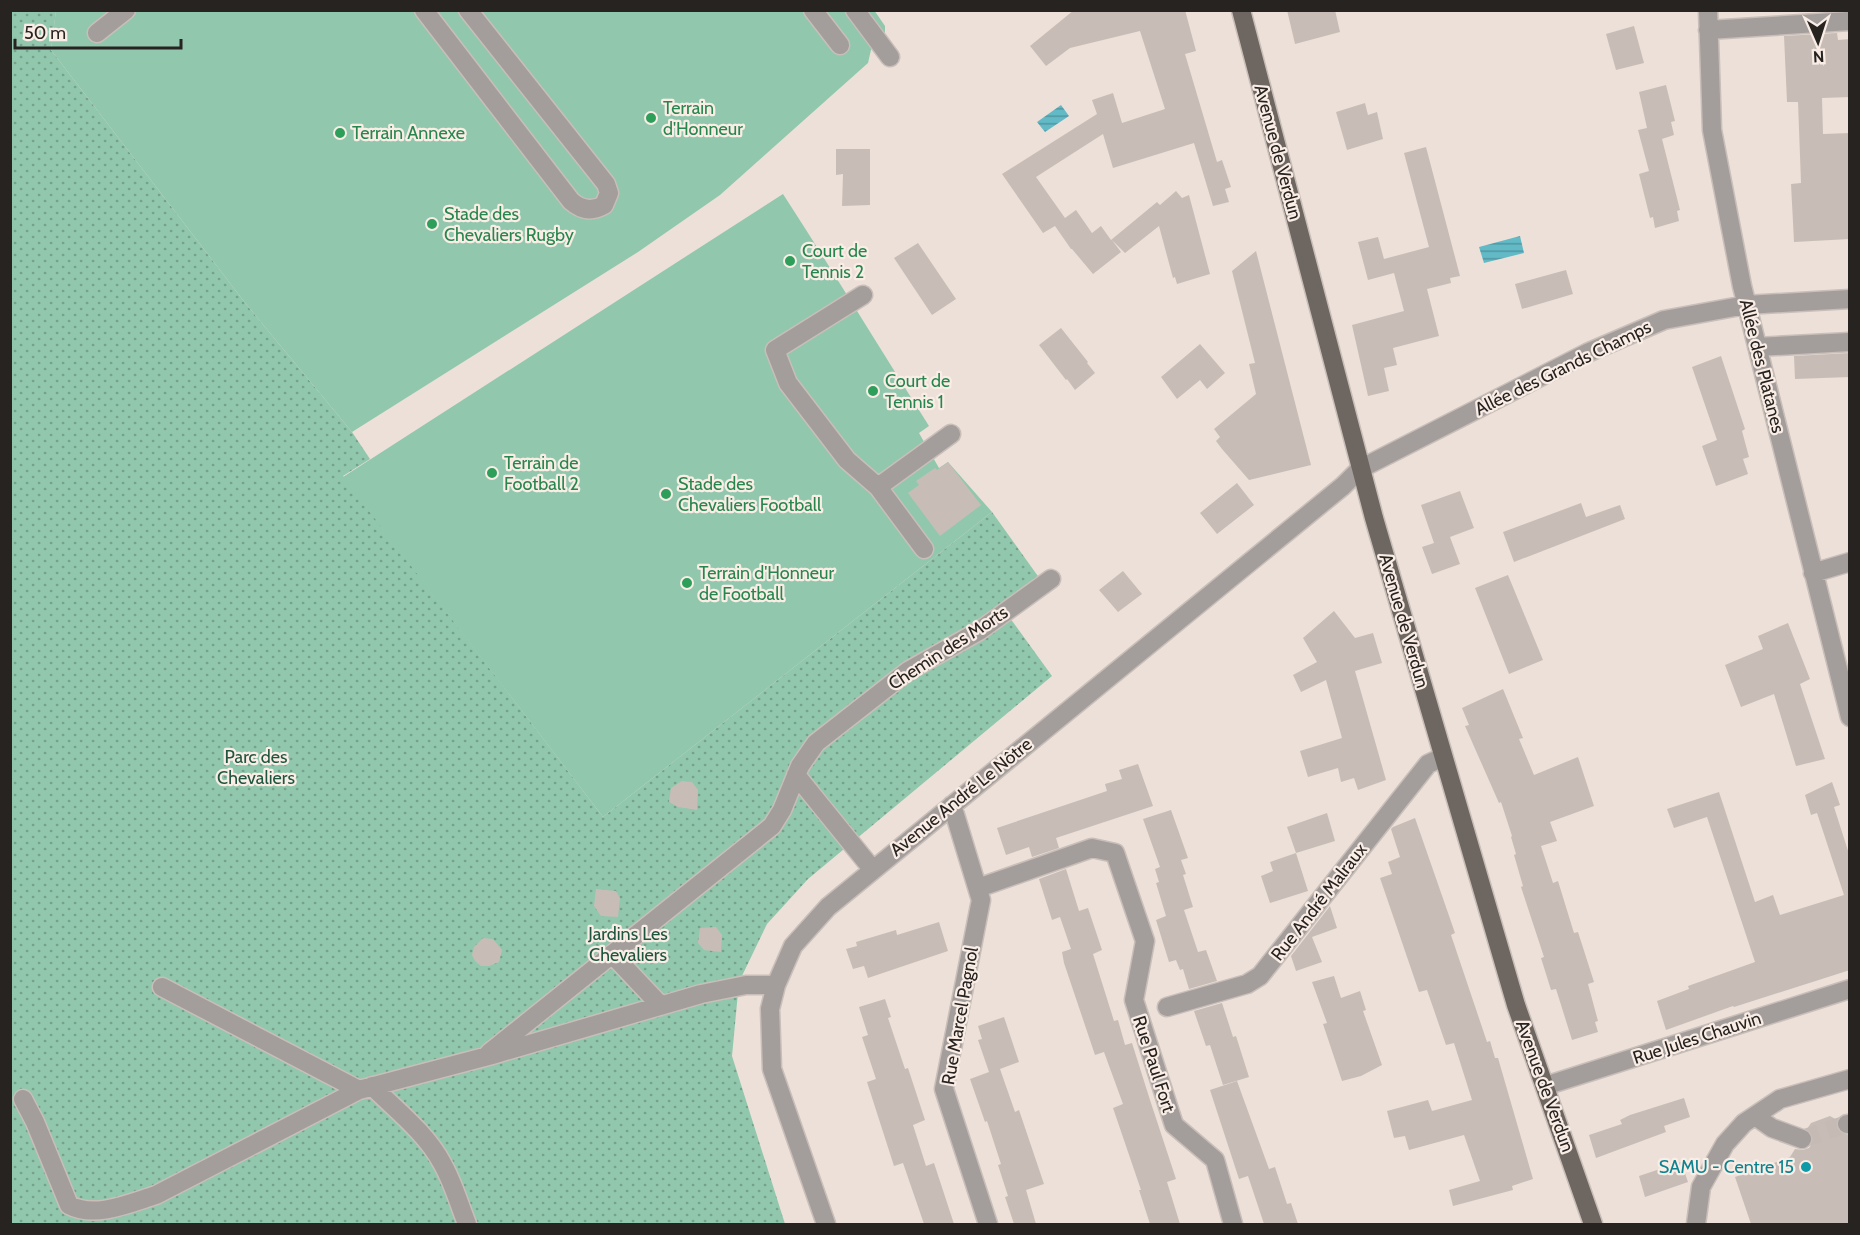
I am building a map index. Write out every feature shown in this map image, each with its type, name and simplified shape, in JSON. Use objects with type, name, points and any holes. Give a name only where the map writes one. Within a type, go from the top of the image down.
[{"type":"main road","name":"Avenue de Verdun","points":[[1241,10],[1360,469],[1443,757],[1516,1005],[1593,1224]]},
{"type":"street","points":[[97,33],[126,10]]},
{"type":"street","points":[[424,10],[571,201],[585,209],[595,210],[604,205],[609,193],[606,184],[468,10]]},
{"type":"street","points":[[813,10],[840,45]]},
{"type":"street","points":[[855,10],[890,57]]},
{"type":"street","name":"Allée des Platanes","points":[[1708,10],[1713,130],[1746,305],[1850,717]]},
{"type":"street","points":[[1708,30],[1850,21]]},
{"type":"street","points":[[862,295],[776,350],[788,384],[847,460],[878,487],[924,549]]},
{"type":"street","name":"Allée des Grands Champs","points":[[1360,469],[1587,353],[1664,320],[1746,305],[1850,299]]},
{"type":"street","points":[[1757,347],[1850,342]]},
{"type":"street","points":[[878,487],[951,434]]},
{"type":"street","name":"Avenue André Le Nôtre","points":[[826,1224],[772,1069],[770,1009],[776,984],[794,946],[828,907],[1360,469]]},
{"type":"street","points":[[1814,573],[1850,562]]},
{"type":"street","name":"Chemin des Morts","points":[[483,1058],[772,826],[782,810],[800,766],[816,743],[908,670],[979,631],[1051,579]]},
{"type":"street","name":"Rue André Malraux","points":[[1167,1008],[1247,984],[1260,976],[1428,764],[1443,757]]},
{"type":"street","points":[[796,775],[873,870]]},
{"type":"street","name":"Rue Marcel Pagnol","points":[[952,805],[981,900],[945,1089],[988,1224]]},
{"type":"street","name":"Rue Paul Fort","points":[[978,888],[1092,848],[1115,853],[1145,941],[1134,1000],[1137,1011],[1174,1125],[1215,1160],[1233,1224]]},
{"type":"street","points":[[612,954],[661,1006]]},
{"type":"street","points":[[23,1099],[35,1122],[69,1205],[88,1210],[128,1204],[156,1195],[365,1088],[483,1058],[723,989],[746,985],[776,984]]},
{"type":"street","points":[[162,987],[365,1088],[424,1137],[442,1161],[467,1224]]},
{"type":"street","name":"Rue Jules Chauvin","points":[[1545,1086],[1850,989]]},
{"type":"street","points":[[1696,1224],[1701,1187],[1725,1144],[1744,1123],[1780,1099],[1850,1079]]},
{"type":"street","points":[[1755,1116],[1772,1128],[1802,1139]]},
{"type":"green space","name":"Stade des Chevaliers Rugby","points":[[56,10],[874,10],[885,26],[885,33],[873,41],[868,63],[720,195],[638,252],[352,432],[246,304],[51,50]]},
{"type":"green space","name":"Parc des Chevaliers","points":[[10,11],[56,11],[51,50],[246,304],[352,432],[370,459],[343,476],[603,817],[992,512],[1040,579],[1002,607],[1052,676],[808,879],[767,924],[739,982],[732,1056],[785,1224],[11,1224]]},
{"type":"green space","name":"Stade des Chevaliers Football","points":[[783,194],[929,426],[919,433],[939,468],[948,462],[992,512],[603,817],[343,477]]},
{"type":"water","points":[[1061,105],[1069,116],[1045,132],[1037,122]]},
{"type":"water","points":[[1520,236],[1524,253],[1484,263],[1479,247]]},
{"type":"building","points":[[1074,10],[1185,10],[1196,51],[1185,54],[1217,162],[1222,160],[1231,187],[1225,189],[1229,202],[1213,206],[1194,143],[1113,168],[1103,134],[1036,177],[1065,218],[1076,210],[1092,233],[1101,226],[1111,240],[1157,202],[1160,205],[1176,191],[1182,198],[1189,195],[1210,274],[1177,284],[1175,277],[1173,278],[1159,226],[1125,253],[1112,240],[1121,252],[1093,274],[1055,226],[1043,233],[1002,174],[1097,114],[1092,100],[1113,93],[1122,123],[1165,109],[1140,31],[1070,48],[1046,66],[1030,46]]},
{"type":"building","points":[[1287,10],[1335,10],[1340,32],[1295,44]]},
{"type":"building","points":[[1634,26],[1644,63],[1616,70],[1606,34]]},
{"type":"building","points":[[1837,33],[1838,40],[1850,39],[1850,97],[1822,98],[1823,134],[1850,133],[1850,239],[1794,242],[1791,184],[1801,183],[1798,102],[1787,102],[1784,36]]},
{"type":"building","points":[[1666,85],[1675,121],[1671,122],[1674,135],[1662,139],[1680,210],[1677,211],[1679,221],[1655,228],[1653,217],[1650,218],[1639,174],[1649,171],[1638,130],[1647,128],[1639,92]]},
{"type":"building","points":[[1365,103],[1368,115],[1377,112],[1383,139],[1347,150],[1336,112]]},
{"type":"building","points":[[1426,147],[1460,276],[1450,278],[1451,283],[1427,289],[1439,336],[1393,348],[1397,365],[1384,368],[1389,391],[1368,396],[1352,325],[1404,311],[1394,273],[1368,280],[1358,242],[1378,237],[1384,259],[1429,247],[1404,153]]},
{"type":"building","points":[[836,149],[870,149],[870,205],[842,206],[843,174],[836,175]]},
{"type":"building","points":[[918,243],[956,299],[932,315],[894,258]]},
{"type":"building","points":[[1256,251],[1311,465],[1249,480],[1216,441],[1220,437],[1214,429],[1256,394],[1249,364],[1255,363],[1232,271]]},
{"type":"building","points":[[1566,270],[1573,294],[1522,309],[1515,284]]},
{"type":"building","points":[[1061,328],[1095,373],[1075,390],[1039,345]]},
{"type":"building","points":[[1200,344],[1225,373],[1207,389],[1200,380],[1177,399],[1161,377]]},
{"type":"building","points":[[1850,353],[1850,377],[1795,379],[1794,356]]},
{"type":"building","points":[[1721,356],[1745,429],[1742,431],[1749,457],[1743,459],[1748,474],[1716,486],[1702,446],[1717,440],[1692,367]]},
{"type":"building","points":[[948,462],[981,505],[940,536],[908,493],[919,485],[916,481]]},
{"type":"building","points":[[1237,483],[1254,505],[1217,534],[1200,513]]},
{"type":"building","points":[[1460,491],[1474,528],[1450,537],[1460,564],[1432,574],[1422,547],[1434,543],[1421,505]]},
{"type":"building","points":[[1581,503],[1586,517],[1620,505],[1625,519],[1514,562],[1503,532]]},
{"type":"building","points":[[1123,571],[1142,594],[1118,612],[1099,590]]},
{"type":"building","points":[[1508,575],[1543,660],[1509,674],[1475,588]]},
{"type":"building","points":[[1334,611],[1355,638],[1373,633],[1382,663],[1355,671],[1386,780],[1358,790],[1354,778],[1341,782],[1338,768],[1308,777],[1300,751],[1342,738],[1326,680],[1301,692],[1293,675],[1317,662],[1303,638]]},
{"type":"building","points":[[1788,623],[1810,679],[1800,684],[1825,759],[1796,766],[1774,694],[1741,707],[1725,665],[1763,649],[1758,636]]},
{"type":"building","points":[[1503,689],[1523,738],[1519,739],[1534,775],[1578,757],[1594,806],[1550,822],[1557,841],[1541,846],[1553,883],[1558,881],[1574,933],[1578,932],[1594,982],[1588,984],[1598,1021],[1595,1022],[1598,1032],[1572,1040],[1556,989],[1551,990],[1541,958],[1544,957],[1521,887],[1523,886],[1514,855],[1516,854],[1512,836],[1501,802],[1499,803],[1465,726],[1469,725],[1462,708]]},
{"type":"building","points":[[1138,764],[1153,806],[1056,838],[1059,848],[1032,857],[1029,847],[1006,855],[997,828],[1107,791],[1105,784],[1122,779],[1119,770]]},
{"type":"building","points":[[682,781],[692,782],[698,790],[697,810],[678,807],[669,802],[671,788]]},
{"type":"building","points":[[1832,782],[1840,805],[1834,807],[1850,857],[1850,970],[1733,1006],[1666,1030],[1657,1001],[1689,989],[1688,986],[1755,962],[1707,817],[1674,828],[1667,809],[1719,792],[1755,902],[1773,895],[1780,915],[1844,895],[1817,813],[1811,815],[1805,795]]},
{"type":"building","points":[[1171,810],[1188,858],[1181,860],[1193,907],[1184,910],[1198,952],[1206,950],[1217,981],[1189,989],[1183,969],[1180,970],[1176,960],[1169,962],[1156,920],[1166,916],[1156,883],[1159,882],[1155,869],[1160,867],[1143,819]]},
{"type":"building","points":[[1327,813],[1335,841],[1296,853],[1287,827]]},
{"type":"building","points":[[1415,818],[1455,933],[1451,935],[1487,1042],[1490,1041],[1495,1058],[1498,1058],[1533,1179],[1512,1186],[1513,1190],[1453,1206],[1449,1190],[1480,1181],[1464,1135],[1409,1150],[1405,1136],[1394,1138],[1387,1111],[1428,1100],[1432,1111],[1472,1100],[1454,1043],[1446,1045],[1427,990],[1419,992],[1380,878],[1392,874],[1388,862],[1400,857],[1391,829]]},
{"type":"building","points":[[1296,853],[1308,891],[1270,903],[1261,876],[1273,871],[1270,862]]},
{"type":"building","points":[[1066,869],[1079,911],[1088,908],[1102,950],[1093,954],[1114,1021],[1118,1020],[1125,1045],[1132,1043],[1176,1179],[1167,1182],[1180,1224],[1150,1224],[1113,1108],[1123,1104],[1104,1052],[1095,1055],[1064,963],[1062,952],[1071,949],[1060,917],[1052,920],[1039,879]]},
{"type":"building","points":[[596,889],[616,891],[620,898],[618,917],[601,916],[594,906]]},
{"type":"building","points":[[1330,906],[1337,928],[1312,937],[1322,962],[1296,971],[1291,956]]},
{"type":"building","points":[[939,922],[948,951],[868,978],[864,966],[853,969],[846,949],[857,946],[856,942],[896,930],[897,935]]},
{"type":"building","points":[[716,927],[722,935],[721,952],[704,950],[698,943],[700,928]]},
{"type":"building","points":[[483,938],[493,939],[502,950],[499,962],[481,966],[475,961],[472,955],[474,947]]},
{"type":"building","points":[[1334,976],[1341,998],[1360,991],[1366,1010],[1363,1011],[1382,1065],[1361,1076],[1342,1081],[1323,1024],[1327,1023],[1312,982]]},
{"type":"building","points":[[885,999],[891,1017],[888,1018],[925,1120],[913,1125],[926,1166],[934,1163],[954,1224],[924,1224],[903,1163],[894,1166],[867,1082],[876,1079],[862,1037],[868,1035],[859,1007]]},
{"type":"building","points":[[1222,1003],[1233,1037],[1236,1036],[1249,1077],[1223,1085],[1210,1045],[1206,1046],[1194,1011]]},
{"type":"building","points":[[1004,1017],[1019,1062],[1000,1069],[1015,1112],[1019,1110],[1044,1184],[1026,1190],[1036,1224],[1014,1224],[998,1165],[1001,1164],[970,1079],[989,1072],[978,1040],[982,1039],[978,1026]]},
{"type":"building","points":[[1237,1081],[1269,1169],[1275,1167],[1287,1204],[1291,1203],[1298,1224],[1264,1224],[1248,1176],[1239,1179],[1210,1090]]},
{"type":"building","points":[[1684,1098],[1690,1117],[1664,1126],[1666,1132],[1596,1158],[1589,1135],[1622,1124],[1620,1120],[1630,1115]]},
{"type":"building","name":"SAMU - Centre 15","points":[[1830,1116],[1837,1120],[1837,1129],[1841,1133],[1850,1135],[1850,1224],[1751,1224],[1735,1177],[1790,1157],[1795,1149],[1809,1148],[1813,1137],[1807,1129],[1811,1123]]},
{"type":"building","points":[[1681,1162],[1688,1182],[1645,1197],[1639,1176]]},
{"type":"tunnel","points":[[1802,1139],[1847,1124]]},
{"type":"place","name":"Terrain d'Honneur","points":[[651,118]]},
{"type":"place","name":"Terrain Annexe","points":[[340,133]]},
{"type":"place","name":"Stade des Chevaliers Rugby","points":[[432,224]]},
{"type":"place","name":"Court de Tennis 2","points":[[790,261]]},
{"type":"place","name":"Court de Tennis 1","points":[[873,391]]},
{"type":"place","name":"Terrain de Football 2","points":[[492,473]]},
{"type":"place","name":"Stade des Chevaliers Football","points":[[666,494]]},
{"type":"place","name":"Terrain d'Honneur de Football","points":[[687,583]]},
{"type":"place","name":"SAMU - Centre 15","points":[[1806,1167]]},
{"type":"park label","name":"Jardins Les Chevaliers","points":[[628,944]]}]
